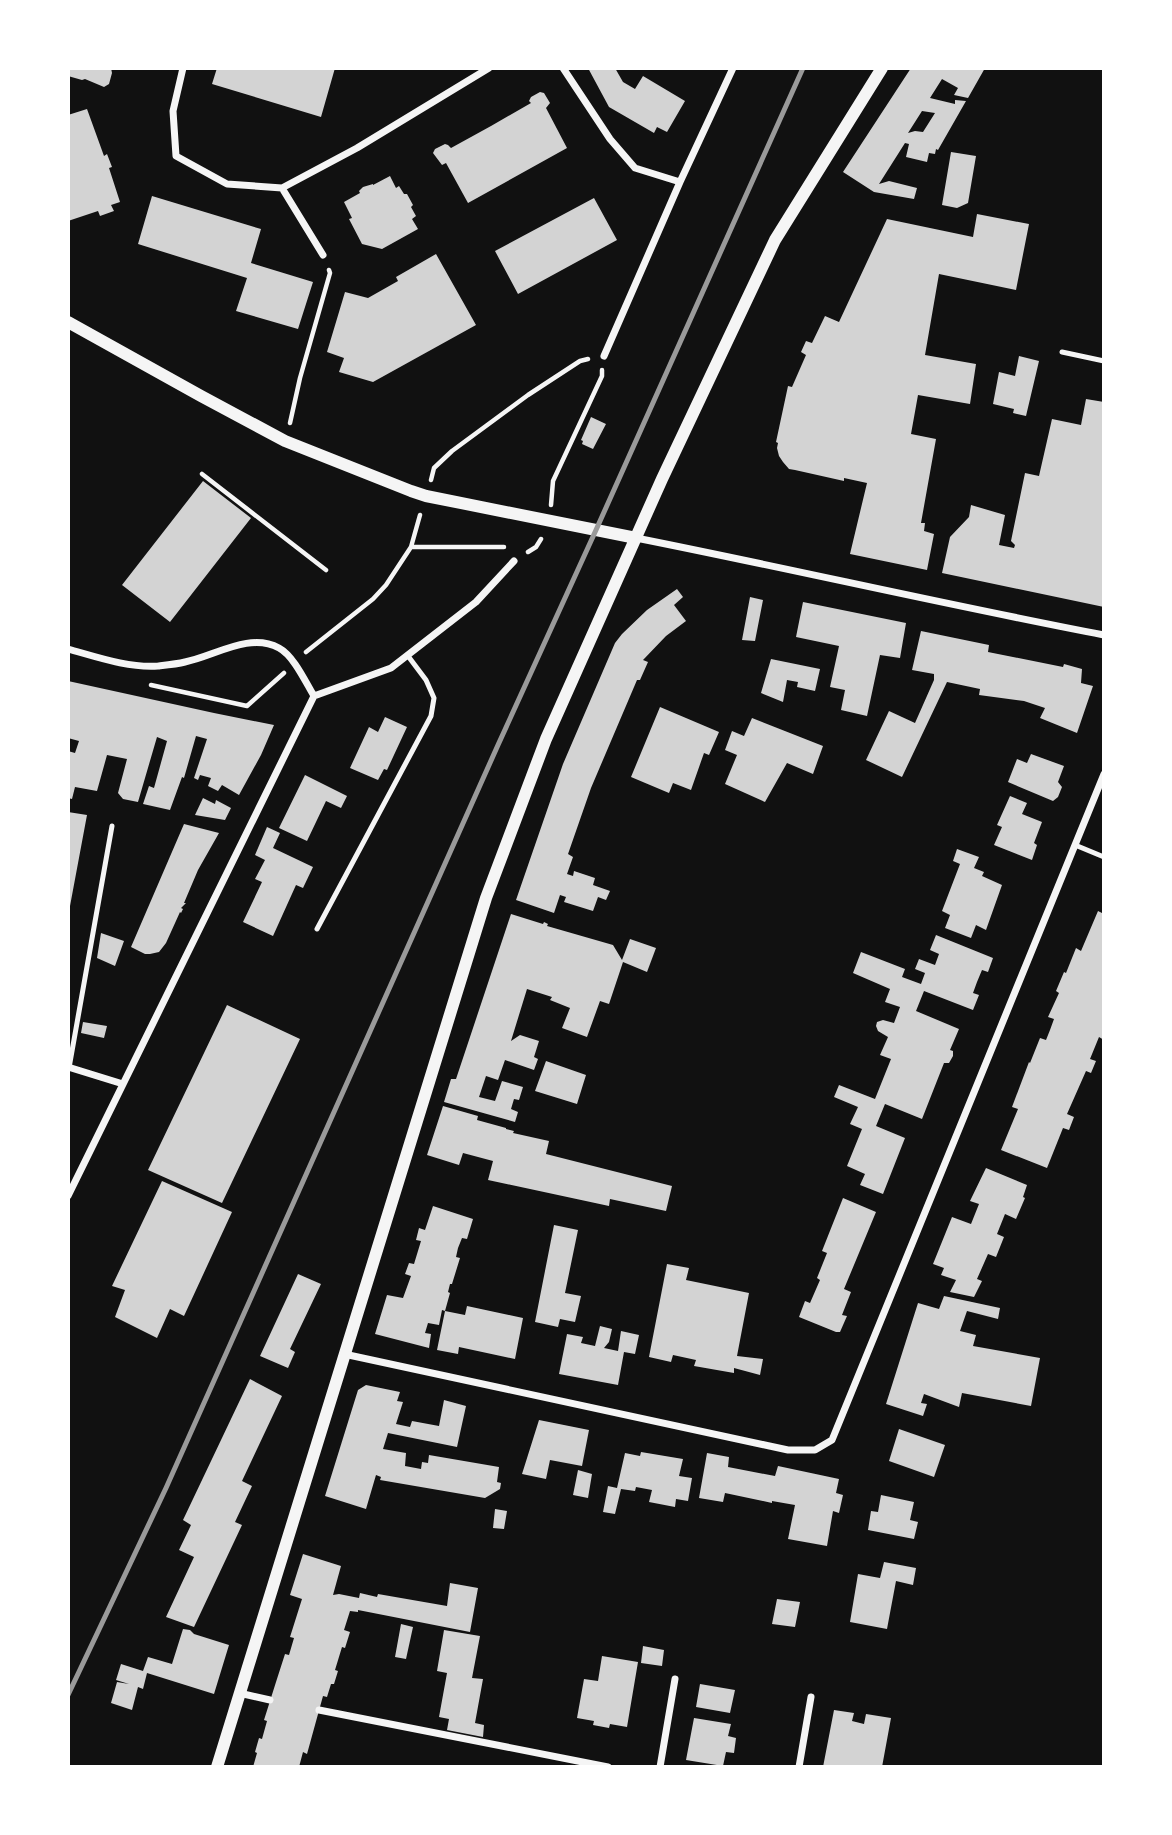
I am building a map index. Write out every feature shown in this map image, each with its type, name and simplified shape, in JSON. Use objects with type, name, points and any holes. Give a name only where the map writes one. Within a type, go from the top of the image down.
[{"type":"street","points":[[183,68],[173,111],[176,156],[228,184],[282,188],[358,148],[489,68]]},
{"type":"street","points":[[563,68],[610,139],[635,167],[680,182]]},
{"type":"street","points":[[604,356],[733,68]]},
{"type":"street","points":[[217,1767],[486,898],[546,739],[775,240],[882,68]]},
{"type":"street","points":[[282,188],[323,255]]},
{"type":"street","points":[[68,322],[285,441],[426,496],[1104,635]]},
{"type":"street","points":[[68,1196],[314,696],[391,668],[476,602],[514,561]]},
{"type":"street","points":[[68,649],[119,663],[156,666],[186,662],[231,647],[259,643],[280,649],[294,664],[314,696]]},
{"type":"street","points":[[344,1354],[788,1450],[815,1450],[832,1440],[1104,775]]},
{"type":"street","points":[[68,1068],[123,1084]]},
{"type":"street","points":[[660,1767],[676,1679]]},
{"type":"street","points":[[239,1693],[270,1700]]},
{"type":"street","points":[[799,1767],[811,1697]]},
{"type":"street","points":[[319,1710],[608,1767]]},
{"type":"lane","points":[[1062,352],[1104,361]]},
{"type":"lane","points":[[317,929],[431,716],[434,698],[426,680],[408,656]]},
{"type":"lane","points":[[68,1068],[112,826]]},
{"type":"lane","points":[[1075,845],[1104,857]]},
{"type":"path","points":[[285,441],[330,273],[323,255]]},
{"type":"path","points":[[144,683],[247,706],[386,585],[411,547],[434,468],[452,451],[528,395],[580,361],[604,356],[602,376],[553,481],[550,521],[536,547],[522,547]]},
{"type":"path","points":[[202,474],[326,570]]},
{"type":"path","points":[[411,547],[508,547]]},
{"type":"building","points":[[68,68],[111,68],[112,73],[109,84],[104,87],[68,76]]},
{"type":"building","points":[[217,68],[335,68],[321,117],[212,84]]},
{"type":"building","points":[[588,68],[615,68],[623,82],[635,89],[643,76],[685,101],[667,132],[657,127],[654,133],[609,107]]},
{"type":"building","points":[[911,68],[985,68],[968,98],[954,95],[958,88],[942,79],[930,98],[955,104],[955,100],[966,101],[938,150],[936,149],[935,154],[929,153],[927,162],[906,157],[909,144],[905,143],[879,184],[889,181],[917,188],[914,199],[874,192],[843,172]],"holes":[[[922,111],[935,113],[923,132],[908,133]]]},
{"type":"building","points":[[540,92],[544,93],[550,103],[546,108],[567,148],[468,203],[446,163],[442,165],[433,153],[435,149],[445,144],[451,148],[531,103],[531,97]]},
{"type":"building","points":[[87,109],[104,156],[107,154],[112,167],[109,168],[120,202],[111,205],[114,211],[100,216],[98,211],[68,221],[68,115]]},
{"type":"building","points":[[951,152],[976,156],[968,203],[957,208],[942,205]]},
{"type":"building","points":[[390,176],[396,188],[399,186],[404,194],[407,194],[413,205],[411,207],[416,216],[412,219],[418,229],[382,249],[362,244],[349,219],[352,218],[344,202],[360,193],[363,187]]},
{"type":"building","points":[[152,196],[261,229],[251,263],[313,282],[298,329],[236,311],[247,278],[138,244]]},
{"type":"building","points":[[594,198],[617,240],[518,294],[495,251]]},
{"type":"building","points":[[977,214],[1029,224],[1016,290],[939,274],[925,355],[976,364],[970,404],[918,395],[911,434],[936,439],[921,523],[925,523],[924,531],[934,534],[927,570],[850,554],[867,483],[789,469],[783,462],[776,442],[788,386],[792,387],[806,355],[801,352],[806,341],[812,343],[825,316],[839,322],[887,219],[973,237]]},
{"type":"building","points":[[436,254],[476,325],[373,382],[339,372],[344,358],[327,352],[345,292],[368,298],[398,281],[396,277]]},
{"type":"building","points":[[1019,356],[1039,361],[1026,416],[1013,413],[1014,409],[993,404],[999,372],[1015,376]]},
{"type":"building","points":[[1086,399],[1104,402],[1104,607],[942,573],[950,537],[969,517],[971,505],[1005,515],[999,545],[1014,548],[1015,545],[1011,541],[1025,473],[1039,476],[1052,419],[1081,425]]},
{"type":"building","points":[[591,417],[606,424],[593,449],[582,444],[581,440]]},
{"type":"building","points":[[203,481],[251,518],[170,622],[122,585]]},
{"type":"building","points":[[677,589],[683,597],[674,605],[686,621],[666,636],[643,660],[648,662],[640,680],[637,680],[591,788],[568,854],[573,857],[567,874],[573,876],[574,871],[595,878],[593,885],[610,891],[606,900],[598,897],[593,911],[564,902],[566,897],[560,895],[554,913],[516,900],[563,764],[615,643],[647,610]]},
{"type":"building","points":[[750,597],[763,600],[755,641],[742,640]]},
{"type":"building","points":[[803,602],[906,623],[900,658],[880,655],[867,716],[841,710],[845,690],[830,687],[839,646],[796,637]]},
{"type":"building","points":[[921,631],[989,645],[988,652],[1082,669],[1081,683],[1093,686],[1077,733],[1040,718],[1045,708],[1024,701],[979,695],[980,689],[947,682],[902,777],[866,760],[889,711],[915,723],[934,680],[934,674],[912,670]]},
{"type":"building","points":[[771,659],[820,669],[815,691],[797,687],[798,682],[787,680],[783,702],[761,693]]},
{"type":"building","points":[[68,681],[274,725],[239,795],[222,785],[218,791],[208,786],[211,778],[200,775],[198,780],[194,778],[207,739],[196,736],[184,778],[182,777],[170,810],[143,804],[149,786],[154,788],[167,741],[157,737],[138,802],[123,799],[118,793],[127,759],[107,755],[97,791],[75,787],[72,799],[68,798],[68,751],[75,753],[79,741],[68,738]]},
{"type":"building","points":[[660,707],[719,732],[709,755],[704,753],[691,790],[673,783],[669,793],[631,777]]},
{"type":"building","points":[[385,717],[407,727],[387,770],[384,769],[378,780],[350,768],[369,727],[378,732]]},
{"type":"building","points":[[752,718],[823,746],[813,774],[787,763],[765,802],[725,784],[737,755],[725,750],[732,731],[744,736]]},
{"type":"building","points":[[1031,754],[1064,766],[1058,782],[1062,787],[1053,801],[1008,782],[1017,759],[1027,763]]},
{"type":"building","points":[[305,775],[347,796],[341,808],[326,801],[307,841],[279,828]]},
{"type":"building","points":[[1010,796],[1027,803],[1022,814],[1042,822],[1034,843],[1037,845],[1032,860],[994,845],[1002,827],[997,825]]},
{"type":"building","points":[[203,798],[215,804],[216,800],[231,808],[225,820],[195,815]]},
{"type":"building","points":[[68,812],[87,815],[70,906],[68,906]]},
{"type":"building","points":[[184,824],[219,833],[198,870],[186,903],[181,908],[183,909],[166,943],[159,952],[145,954],[131,947]]},
{"type":"building","points":[[267,827],[280,833],[273,848],[313,867],[303,888],[296,885],[273,936],[243,922],[262,882],[255,879],[265,860],[255,855]]},
{"type":"building","points":[[957,849],[979,857],[974,868],[984,872],[982,876],[1002,885],[986,930],[976,925],[971,938],[945,928],[950,915],[942,911],[960,864],[953,861]]},
{"type":"building","points":[[1098,911],[1104,914],[1104,1040],[1099,1037],[1090,1059],[1096,1061],[1091,1073],[1086,1071],[1067,1114],[1074,1117],[1069,1130],[1063,1128],[1047,1168],[1001,1150],[1018,1109],[1012,1107],[1029,1062],[1040,1038],[1046,1040],[1054,1019],[1048,1017],[1059,993],[1056,991],[1076,948],[1081,951]]},
{"type":"building","points":[[511,914],[613,945],[622,960],[630,939],[656,948],[647,972],[623,962],[609,1004],[600,1001],[587,1037],[562,1028],[570,1008],[550,1000],[552,997],[527,989],[511,1041],[520,1035],[539,1041],[534,1057],[538,1059],[534,1070],[505,1060],[498,1080],[486,1076],[479,1097],[495,1101],[502,1081],[523,1087],[519,1100],[514,1099],[511,1109],[518,1112],[515,1122],[444,1102],[451,1079],[456,1079]]},
{"type":"building","points":[[101,933],[124,941],[115,966],[97,958]]},
{"type":"building","points":[[936,935],[993,958],[988,972],[982,970],[977,982],[973,993],[979,995],[973,1010],[924,991],[916,1011],[959,1029],[950,1050],[953,1051],[953,1056],[949,1063],[944,1063],[922,1119],[885,1104],[876,1126],[905,1138],[883,1194],[860,1185],[865,1174],[847,1166],[862,1129],[850,1124],[858,1107],[834,1097],[839,1085],[875,1099],[891,1059],[880,1055],[888,1037],[878,1031],[877,1022],[883,1020],[894,1023],[900,1007],[885,1002],[890,989],[853,973],[861,952],[905,969],[902,977],[921,984],[925,973],[915,969],[919,959],[935,965],[939,954],[930,950]]},
{"type":"building","points":[[227,1005],[300,1039],[222,1203],[148,1170]]},
{"type":"building","points":[[83,1022],[107,1026],[104,1038],[81,1033]]},
{"type":"building","points":[[546,1061],[586,1075],[577,1104],[535,1091]]},
{"type":"building","points":[[443,1106],[478,1116],[477,1120],[506,1128],[514,1131],[513,1133],[549,1141],[546,1154],[672,1186],[666,1211],[610,1199],[609,1206],[488,1180],[493,1161],[463,1153],[459,1165],[427,1155]]},
{"type":"building","points":[[986,1168],[1027,1185],[1016,1219],[1005,1214],[997,1234],[1004,1237],[996,1257],[988,1254],[977,1279],[982,1281],[974,1297],[950,1292],[956,1280],[941,1275],[944,1268],[933,1264],[952,1217],[971,1224],[979,1204],[970,1201]]},
{"type":"building","points":[[162,1181],[232,1212],[184,1316],[170,1309],[157,1338],[115,1317],[125,1290],[112,1286]]},
{"type":"building","points":[[843,1198],[876,1212],[844,1289],[851,1292],[842,1315],[847,1316],[840,1332],[836,1332],[799,1317],[805,1301],[810,1303],[820,1280],[817,1278],[827,1253],[822,1251]]},
{"type":"building","points":[[433,1206],[473,1219],[467,1239],[462,1238],[458,1248],[456,1257],[460,1258],[439,1325],[428,1323],[425,1333],[431,1334],[429,1348],[375,1334],[387,1295],[403,1298],[411,1276],[405,1274],[409,1263],[414,1264],[421,1241],[416,1240],[419,1228],[425,1230]]},
{"type":"building","points":[[554,1225],[578,1230],[565,1293],[581,1296],[575,1322],[560,1319],[558,1327],[535,1322]]},
{"type":"building","points":[[667,1264],[689,1268],[686,1280],[749,1293],[737,1356],[763,1359],[760,1375],[734,1368],[734,1373],[694,1366],[696,1360],[673,1355],[671,1362],[649,1357]]},
{"type":"building","points":[[298,1274],[321,1284],[290,1349],[295,1352],[288,1368],[260,1356]]},
{"type":"building","points":[[944,1296],[1000,1308],[998,1319],[967,1311],[960,1331],[976,1335],[973,1346],[1040,1358],[1031,1406],[962,1393],[959,1407],[924,1394],[921,1403],[927,1404],[923,1416],[886,1404],[918,1303],[939,1309]]},
{"type":"building","points":[[467,1306],[523,1318],[515,1359],[459,1347],[458,1354],[437,1350],[445,1311],[465,1315]]},
{"type":"building","points":[[600,1326],[612,1329],[609,1342],[604,1348],[618,1351],[621,1331],[639,1335],[635,1354],[624,1352],[618,1385],[559,1374],[567,1334],[583,1337],[581,1343],[595,1346]]},
{"type":"building","points":[[250,1379],[282,1396],[242,1481],[252,1486],[235,1522],[242,1525],[194,1627],[166,1617],[194,1557],[179,1550],[191,1525],[183,1520]]},
{"type":"building","points":[[366,1385],[400,1392],[397,1401],[403,1402],[396,1424],[410,1427],[412,1421],[439,1426],[444,1400],[466,1406],[457,1447],[388,1433],[383,1449],[406,1453],[405,1466],[421,1469],[422,1462],[428,1463],[429,1455],[499,1467],[497,1482],[501,1483],[500,1489],[485,1498],[380,1480],[381,1477],[376,1475],[366,1509],[325,1496],[358,1390]]},
{"type":"building","points":[[539,1420],[589,1430],[582,1466],[550,1460],[546,1479],[522,1474]]},
{"type":"building","points":[[899,1429],[945,1445],[934,1477],[889,1461]]},
{"type":"building","points":[[641,1452],[683,1459],[679,1476],[692,1478],[688,1501],[676,1499],[675,1507],[649,1502],[652,1490],[636,1487],[635,1491],[621,1489],[615,1514],[603,1512],[608,1486],[617,1488],[625,1453],[640,1456]]},
{"type":"building","points":[[707,1453],[729,1457],[728,1467],[775,1476],[778,1466],[839,1479],[836,1493],[843,1495],[839,1513],[833,1511],[827,1546],[788,1539],[795,1505],[725,1493],[723,1502],[699,1498]]},
{"type":"building","points":[[578,1470],[592,1474],[588,1498],[573,1495]]},
{"type":"building","points":[[881,1495],[914,1502],[910,1520],[918,1522],[914,1539],[868,1530],[871,1511],[878,1512]]},
{"type":"building","points":[[495,1509],[507,1511],[504,1529],[493,1528]]},
{"type":"building","points":[[303,1554],[341,1566],[333,1595],[359,1598],[360,1593],[377,1597],[378,1594],[447,1606],[450,1583],[478,1588],[470,1632],[358,1610],[350,1611],[344,1630],[350,1632],[345,1648],[342,1647],[334,1684],[331,1684],[327,1697],[323,1696],[307,1754],[303,1752],[299,1767],[253,1767],[276,1682],[285,1654],[289,1655],[294,1638],[290,1637],[302,1599],[290,1595]]},
{"type":"building","points":[[884,1562],[916,1568],[913,1585],[896,1581],[887,1629],[850,1622],[858,1574],[880,1578]]},
{"type":"building","points":[[777,1599],[800,1602],[795,1627],[772,1624]]},
{"type":"building","points":[[401,1624],[413,1627],[406,1659],[395,1657]]},
{"type":"building","points":[[183,1629],[229,1645],[214,1694],[147,1673],[143,1689],[138,1687],[132,1710],[111,1703],[117,1682],[129,1684],[116,1680],[121,1664],[143,1671],[148,1657],[172,1664]]},
{"type":"building","points":[[444,1630],[480,1636],[472,1678],[483,1679],[475,1723],[484,1725],[483,1737],[447,1730],[449,1719],[439,1717],[447,1673],[437,1671]]},
{"type":"building","points":[[643,1646],[664,1650],[662,1666],[641,1663]]},
{"type":"building","points":[[602,1656],[638,1662],[627,1727],[610,1724],[609,1728],[593,1725],[594,1721],[577,1718],[584,1679],[598,1681]]},
{"type":"building","points":[[700,1684],[735,1690],[730,1713],[696,1707]]},
{"type":"building","points":[[834,1710],[854,1713],[852,1721],[864,1724],[866,1714],[891,1718],[882,1767],[823,1767]]},
{"type":"building","points":[[694,1718],[731,1724],[728,1736],[736,1738],[734,1753],[726,1752],[723,1766],[686,1760]]},
{"type":"railway","points":[[68,1695],[166,1488],[803,68]]}]
